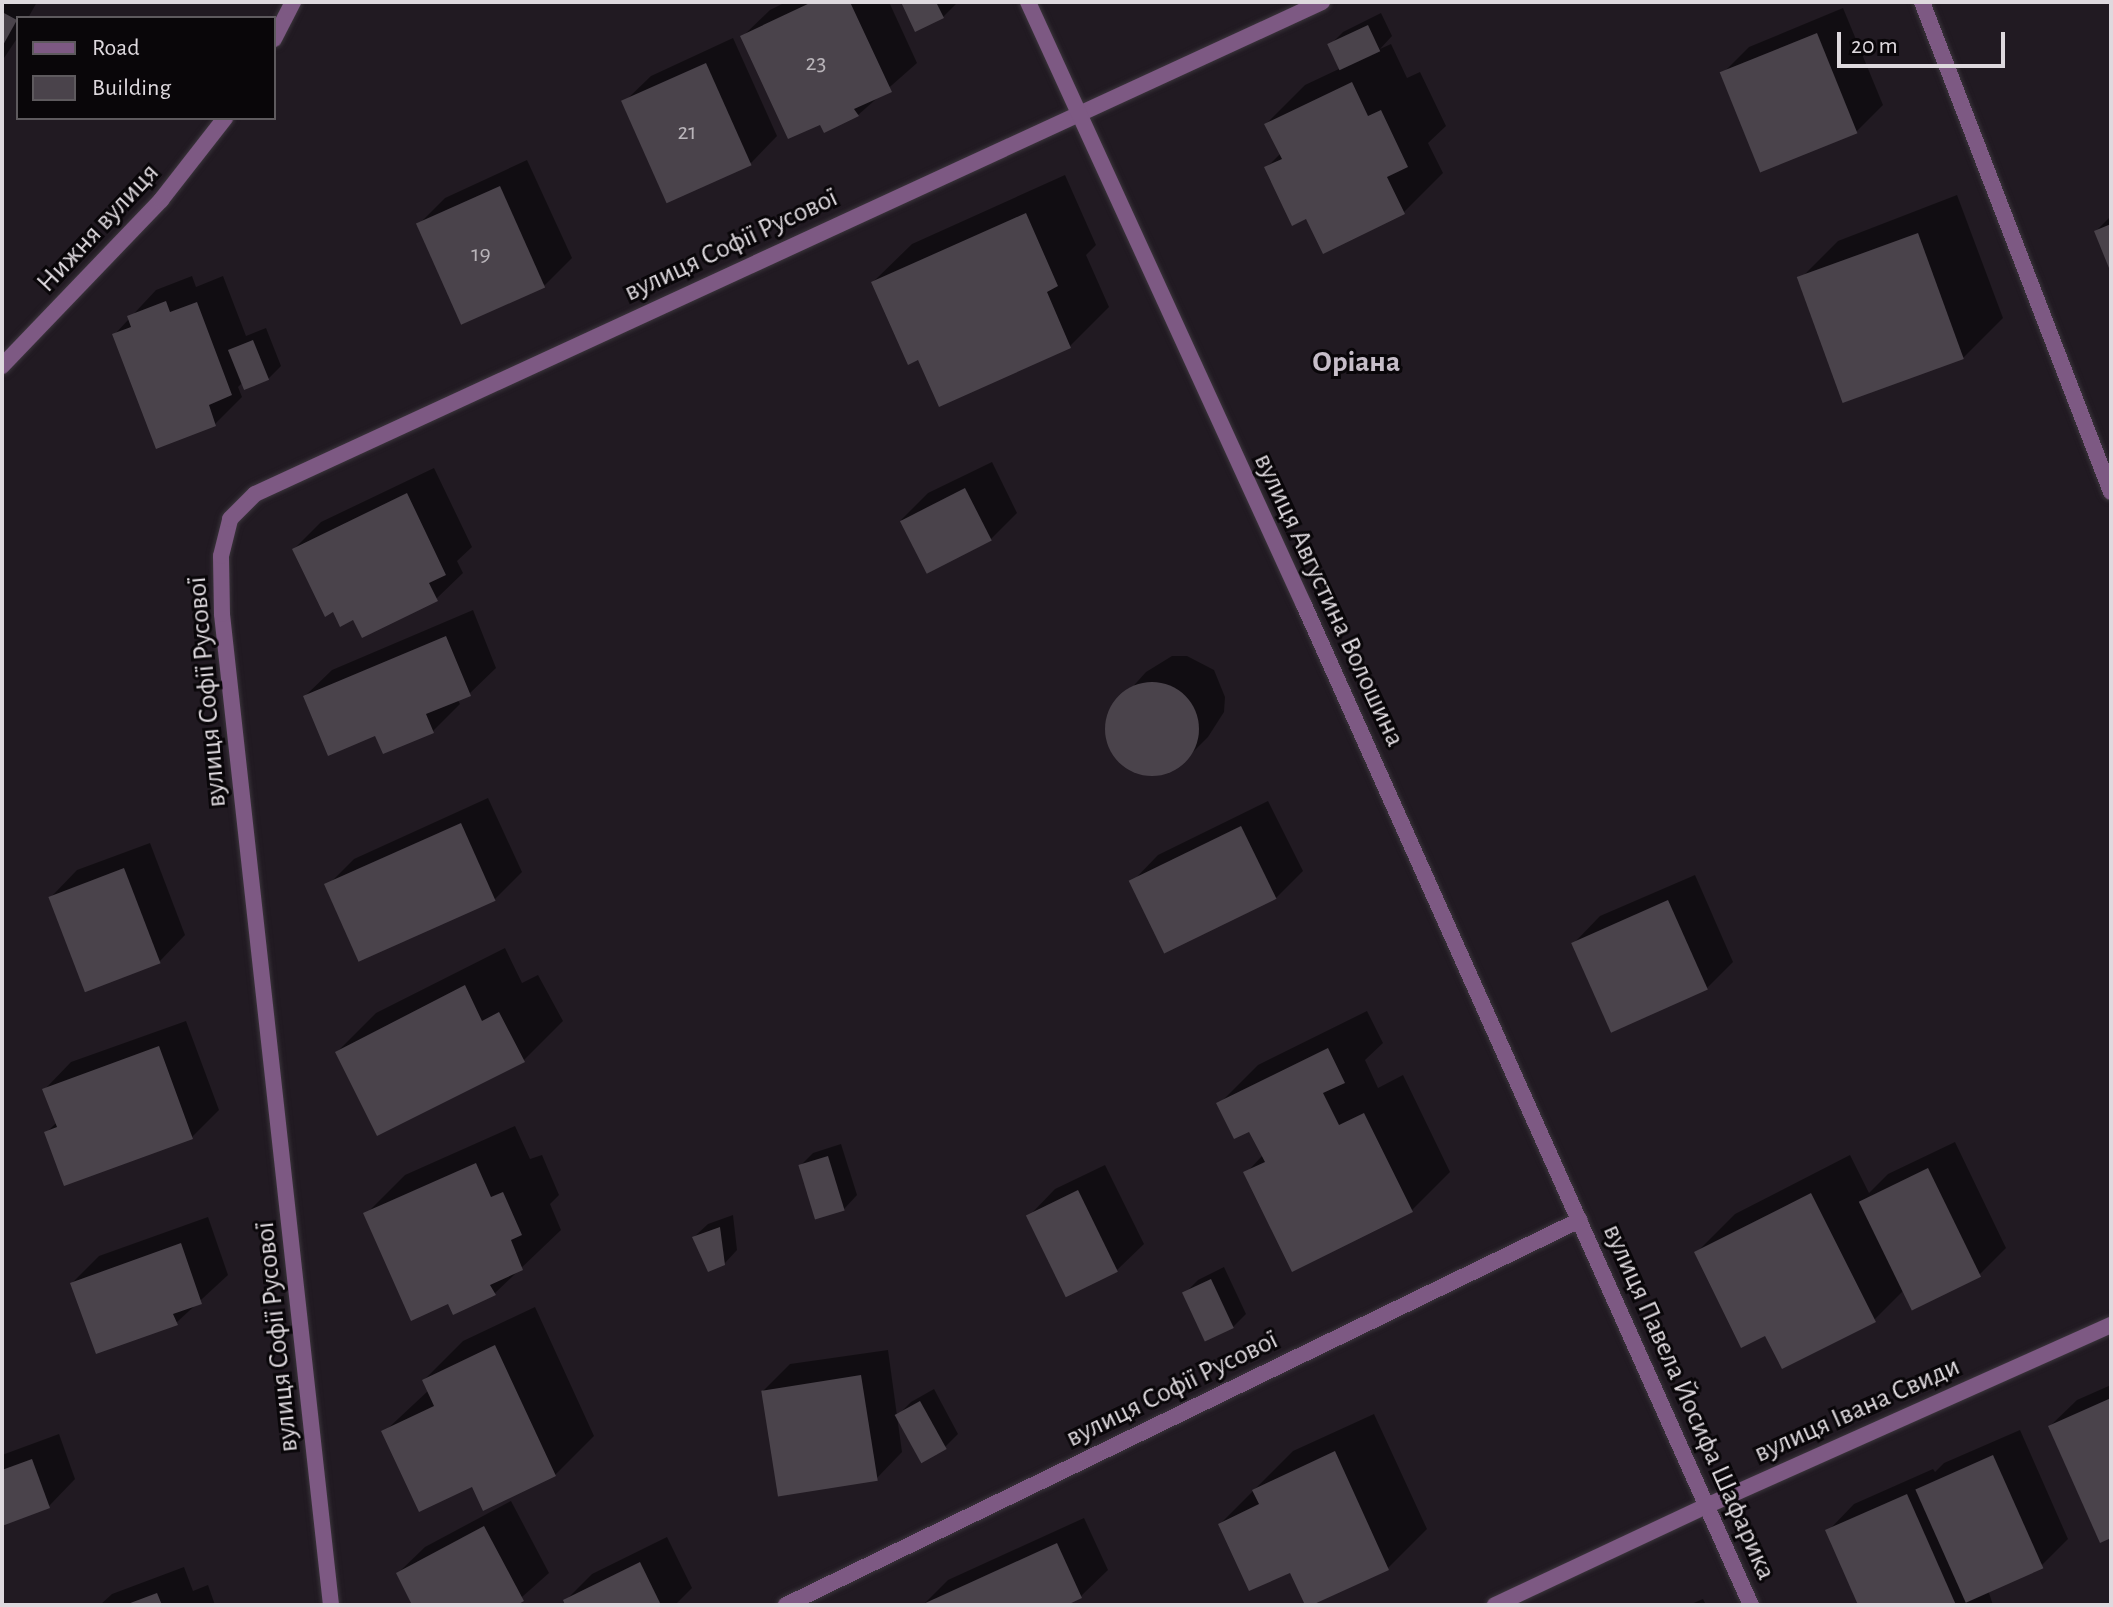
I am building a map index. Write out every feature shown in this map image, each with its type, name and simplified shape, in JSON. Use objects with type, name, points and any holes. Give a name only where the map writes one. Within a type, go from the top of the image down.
[{"type":"street","points":[[276,35],[293,2]]},
{"type":"street","name":"вулиця Августина Волошина","points":[[1028,2],[1076,114],[1304,605],[1580,1220]]},
{"type":"street","name":"вулиця Софії Русової","points":[[331,1605],[222,614],[221,556],[230,519],[255,494],[1322,2]]},
{"type":"street","points":[[1922,2],[2111,492]]},
{"type":"street","name":"Нижня вулиця","points":[[2,366],[161,200],[223,120]]},
{"type":"street","name":"вулиця Софії Русової","points":[[786,1605],[1580,1220]]},
{"type":"street","name":"вулиця Павела Йосифа Шафарика","points":[[1580,1220],[1704,1507],[1751,1605]]},
{"type":"street","name":"вулиця Івана Свиди","points":[[1495,1605],[1704,1507],[2111,1325]]},
{"type":"building","points":[[812,2],[850,2],[892,92],[854,109],[859,116],[824,133],[820,125],[788,139],[740,36]]},
{"type":"building","points":[[901,2],[936,2],[944,18],[915,32]]},
{"type":"building","points":[[2,12],[16,22],[2,47]]},
{"type":"building","points":[[1368,25],[1380,51],[1339,70],[1327,44]]},
{"type":"building","points":[[1817,33],[1857,133],[1760,172],[1720,72]]},
{"type":"building","points":[[706,63],[752,165],[667,203],[621,101]]},
{"type":"building","points":[[1352,82],[1368,116],[1381,110],[1408,167],[1387,177],[1405,214],[1323,254],[1306,219],[1292,226],[1264,167],[1282,159],[1264,124]]},
{"type":"building","points":[[500,186],[545,287],[461,325],[416,223]]},
{"type":"building","points":[[1026,213],[1058,286],[1047,292],[1071,348],[939,407],[918,360],[908,365],[871,282]]},
{"type":"building","points":[[2111,224],[2111,273],[2094,231]]},
{"type":"building","points":[[1918,233],[1964,359],[1843,403],[1797,277]]},
{"type":"building","points":[[166,301],[170,312],[197,302],[232,395],[209,405],[216,426],[156,449],[112,334],[131,327],[127,316]]},
{"type":"building","points":[[253,340],[269,380],[244,390],[228,350]]},
{"type":"building","points":[[965,488],[992,541],[927,574],[900,521]]},
{"type":"building","points":[[407,493],[446,575],[429,583],[438,601],[362,638],[353,620],[340,627],[333,612],[325,617],[292,549]]},
{"type":"building","points":[[446,636],[471,696],[426,714],[434,733],[383,754],[375,736],[328,756],[303,696]]},
{"type":"building","points":[[1152,682],[1170,686],[1185,696],[1195,711],[1199,729],[1195,747],[1185,762],[1170,772],[1152,776],[1134,772],[1119,762],[1109,747],[1105,729],[1109,711],[1119,696],[1134,686]]},
{"type":"building","points":[[461,823],[496,901],[359,962],[324,884]]},
{"type":"building","points":[[1241,826],[1277,899],[1164,954],[1129,881]]},
{"type":"building","points":[[124,868],[161,963],[85,992],[48,897]]},
{"type":"building","points":[[1668,900],[1708,990],[1611,1033],[1571,943]]},
{"type":"building","points":[[465,985],[482,1021],[499,1012],[525,1062],[377,1136],[335,1052]]},
{"type":"building","points":[[159,1046],[193,1139],[64,1186],[44,1132],[57,1127],[42,1089]]},
{"type":"building","points":[[1328,1048],[1345,1083],[1323,1093],[1339,1125],[1364,1113],[1413,1212],[1292,1272],[1243,1172],[1265,1162],[1249,1132],[1234,1139],[1216,1103]]},
{"type":"building","points":[[828,1156],[845,1211],[815,1220],[798,1165]]},
{"type":"building","points":[[476,1163],[491,1197],[503,1192],[522,1235],[511,1240],[523,1270],[490,1285],[496,1295],[453,1315],[448,1304],[411,1321],[363,1213]]},
{"type":"building","points":[[1928,1168],[1981,1277],[1912,1311],[1859,1202]]},
{"type":"building","points":[[1078,1190],[1118,1272],[1066,1297],[1026,1215]]},
{"type":"building","points":[[1811,1193],[1876,1322],[1782,1369],[1765,1336],[1741,1348],[1694,1252]]},
{"type":"building","points":[[720,1227],[725,1265],[708,1272],[692,1237]]},
{"type":"building","points":[[181,1243],[202,1304],[173,1314],[178,1325],[96,1354],[70,1283]]},
{"type":"building","points":[[1211,1279],[1234,1328],[1205,1341],[1182,1293]]},
{"type":"building","points":[[495,1345],[556,1476],[483,1511],[472,1487],[419,1512],[381,1431],[434,1406],[422,1380]]},
{"type":"building","points":[[861,1375],[878,1481],[778,1496],[761,1391]]},
{"type":"building","points":[[2111,1398],[2111,1538],[2100,1543],[2048,1426]]},
{"type":"building","points":[[920,1401],[947,1449],[921,1463],[895,1415]]},
{"type":"building","points":[[1335,1451],[1389,1570],[1312,1605],[1305,1605],[1290,1573],[1249,1591],[1218,1524],[1259,1504],[1252,1490]]},
{"type":"building","points":[[1993,1455],[2043,1568],[1966,1603],[1915,1490]]},
{"type":"building","points":[[32,1459],[50,1508],[2,1526],[2,1470]]},
{"type":"building","points":[[1907,1494],[1956,1605],[1858,1605],[1825,1530]]},
{"type":"building","points":[[484,1526],[524,1601],[517,1605],[412,1605],[396,1573]]},
{"type":"building","points":[[1057,1543],[1082,1598],[1067,1605],[921,1605]]},
{"type":"building","points":[[640,1562],[661,1605],[565,1605],[563,1600]]},
{"type":"building","points":[[157,1593],[162,1605],[125,1605]]},
{"type":"district","name":"Оріана","points":[[1356,362]]}]
